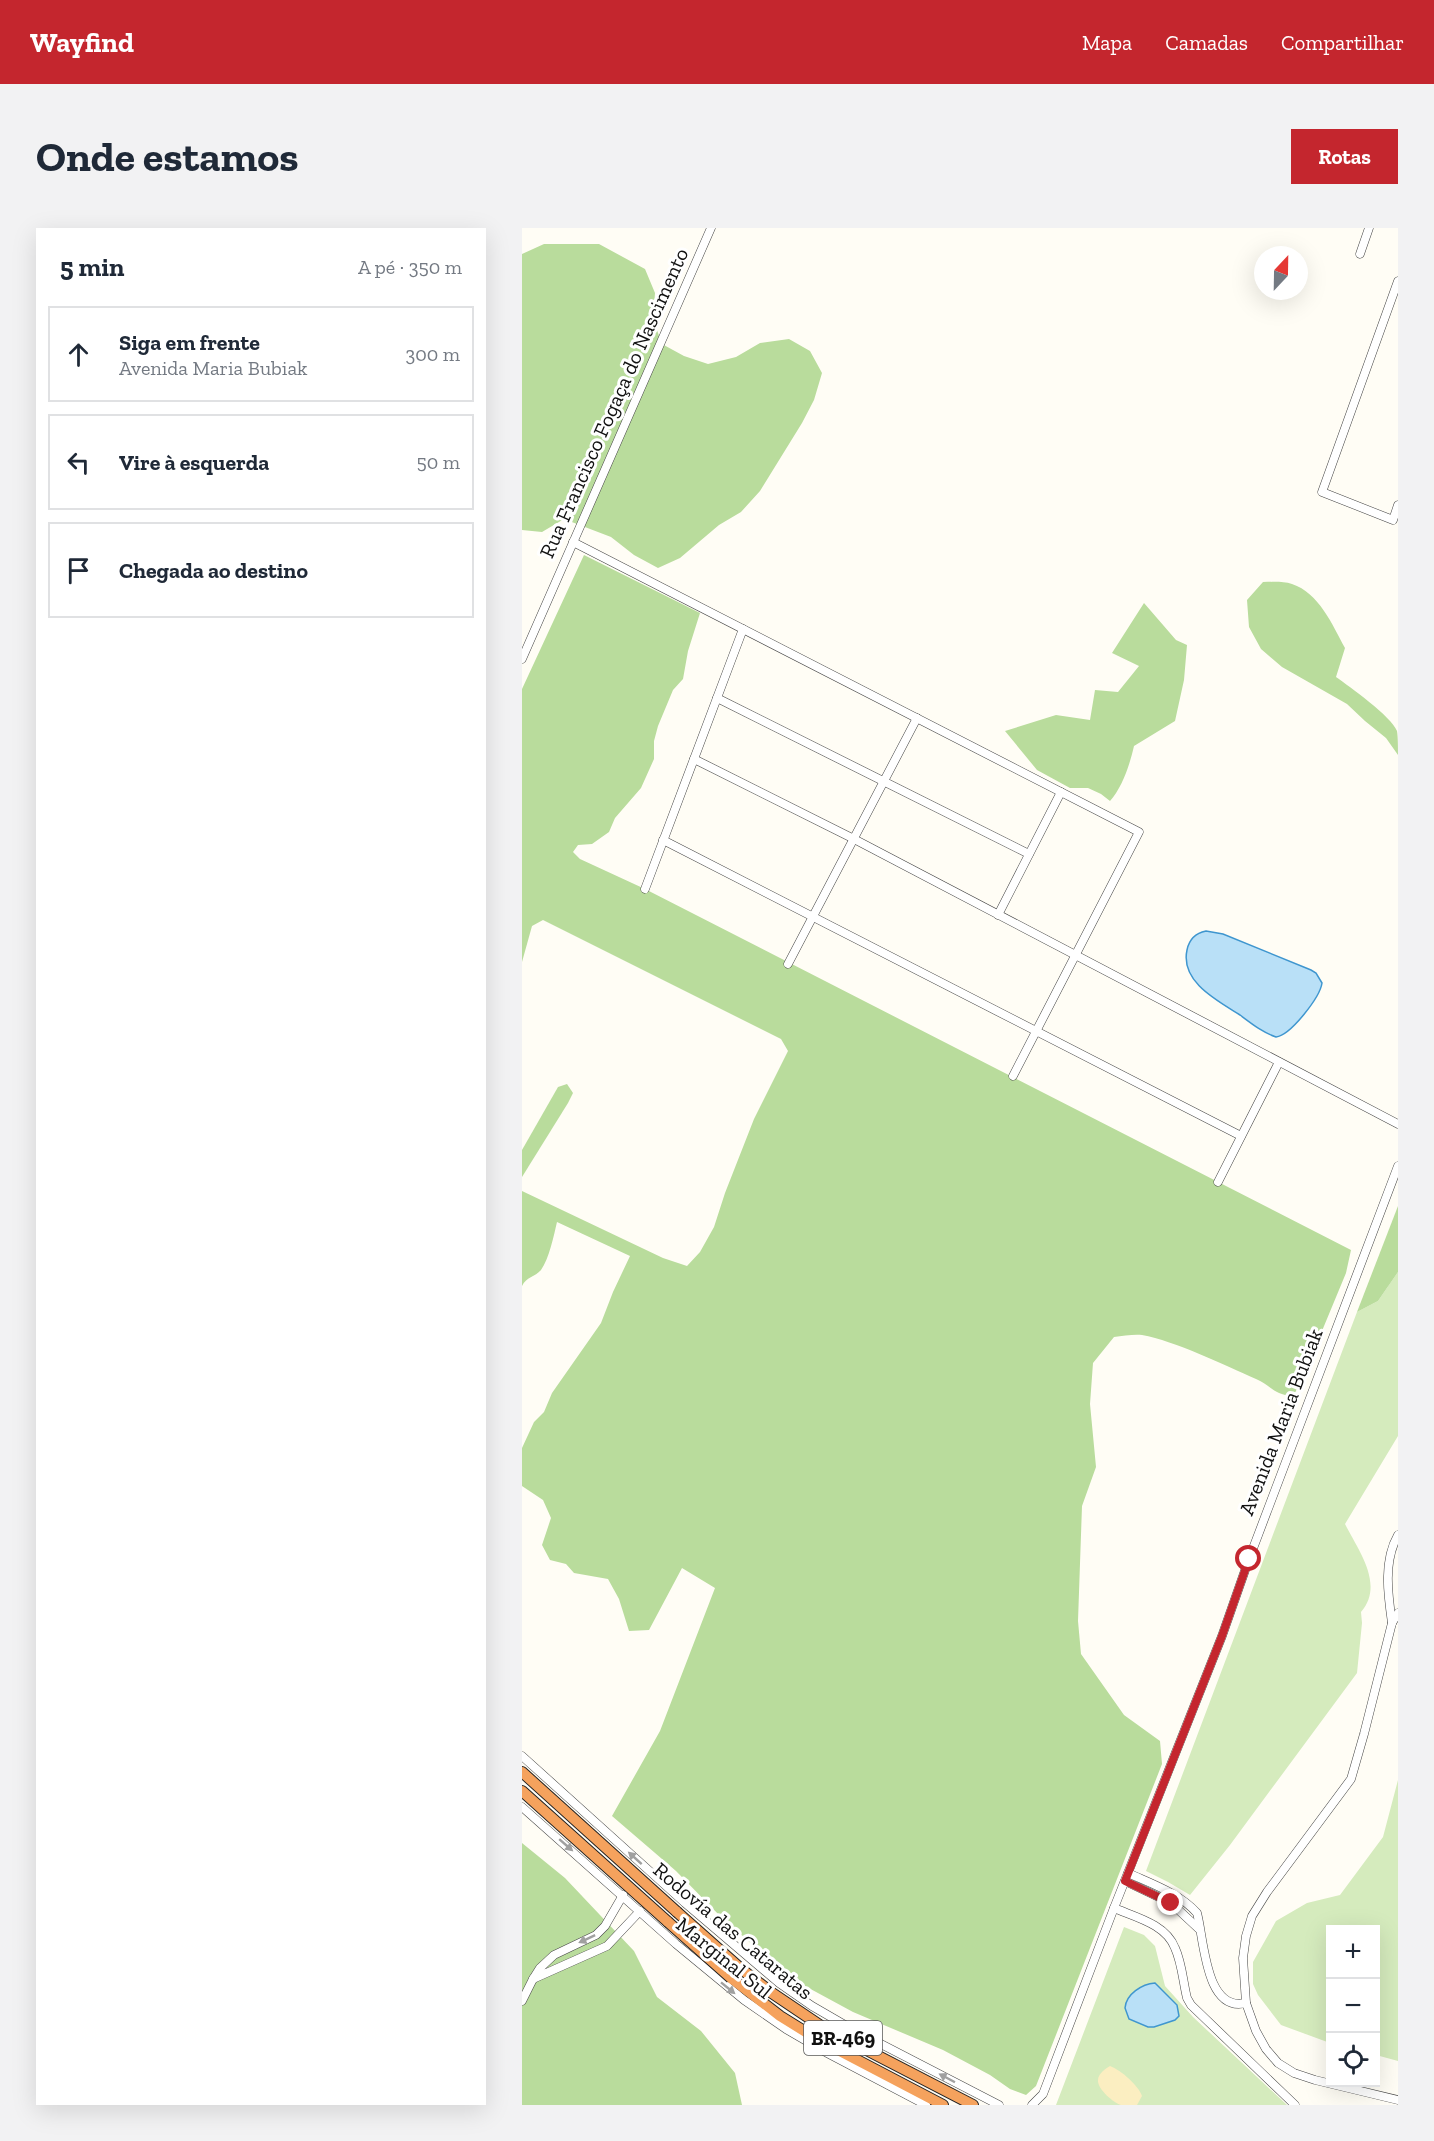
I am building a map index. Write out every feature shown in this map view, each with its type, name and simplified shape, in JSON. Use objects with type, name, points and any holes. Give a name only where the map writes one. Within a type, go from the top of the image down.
[{"type":"highway","name":"Rodovía das Cataratas","points":[[522,1772],[676,1912],[772,1993],[824,2028],[973,2105]]},
{"type":"highway","name":"Rodovía das Cataratas","points":[[522,1791],[763,2004],[817,2039],[944,2105]]},
{"type":"street","name":"Rua Francisco Fogaça do Nascimento","points":[[522,659],[711,228]]},
{"type":"street","points":[[1360,254],[1369,228]]},
{"type":"street","points":[[1398,281],[1322,492],[1393,520],[1398,506]]},
{"type":"street","points":[[573,542],[1139,832],[1013,1076]]},
{"type":"street","points":[[645,889],[743,629]]},
{"type":"street","points":[[717,698],[1029,854]]},
{"type":"street","points":[[788,963],[917,718]]},
{"type":"street","points":[[694,759],[854,839],[1398,1124]]},
{"type":"street","points":[[998,915],[1061,792]]},
{"type":"street","points":[[663,840],[1241,1136]]},
{"type":"street","points":[[1218,1182],[1279,1062]]},
{"type":"street","name":"Avenida Maria Bubiak","points":[[1042,2094],[1222,1636],[1398,1166]]},
{"type":"street","points":[[1392,1623],[1388,1574],[1390,1555],[1398,1535]]},
{"type":"street","points":[[1398,1613],[1392,1623],[1351,1779],[1267,1892],[1252,1916],[1243,1958],[1246,2003],[1256,2031],[1266,2049],[1278,2062],[1294,2073],[1398,2100]]},
{"type":"street","points":[[522,1756],[698,1915],[779,1983],[831,2017],[999,2105]]},
{"type":"street","name":"Marginal Sul","points":[[522,1807],[673,1941],[744,2000],[793,2033],[926,2105]]},
{"type":"street","points":[[1126,1877],[1171,1903],[1201,1930],[1206,1966],[1220,1995],[1230,2004],[1246,2003]]},
{"type":"street","points":[[522,2001],[540,1968],[554,1955],[596,1935],[605,1926],[622,1895]]},
{"type":"street","points":[[1114,1908],[1163,1930],[1175,1947],[1187,1998],[1196,2011],[1295,2105]]},
{"type":"street","points":[[533,1979],[607,1946],[640,1911]]},
{"type":"street","points":[[673,1941],[698,1915]]},
{"type":"street","points":[[713,1975],[737,1948]]},
{"type":"street","points":[[1032,2105],[1042,2094]]},
{"type":"street","points":[[1042,2094],[1044,2105]]},
{"type":"green space","points":[[544,244],[599,244],[645,269],[655,293],[653,319],[662,344],[684,356],[708,364],[736,357],[760,343],[789,339],[810,351],[822,373],[814,400],[802,423],[760,491],[741,512],[719,525],[680,558],[658,568],[634,555],[611,537],[564,519],[542,532],[522,530],[522,254]]},
{"type":"green space","points":[[584,555],[700,613],[688,651],[683,679],[673,690],[658,726],[654,741],[654,759],[641,788],[615,818],[609,832],[592,844],[578,845],[573,852],[580,859],[645,889],[1351,1250],[1346,1273],[1293,1396],[1277,1392],[1256,1379],[1199,1354],[1169,1342],[1142,1335],[1114,1337],[1093,1363],[1090,1404],[1096,1467],[1082,1506],[1078,1621],[1081,1654],[1124,1715],[1160,1741],[1162,1764],[1036,2086],[1026,2095],[1010,2089],[990,2075],[943,2050],[853,2012],[805,1986],[721,1917],[676,1871],[612,1816],[660,1731],[715,1588],[682,1568],[649,1630],[629,1631],[619,1599],[608,1579],[574,1573],[566,1564],[550,1560],[542,1545],[551,1518],[543,1500],[522,1486],[522,1448],[534,1422],[544,1412],[552,1393],[601,1323],[630,1256],[557,1222],[544,1265],[522,1286],[522,1191],[663,1258],[687,1266],[700,1252],[714,1227],[754,1119],[788,1051],[781,1039],[543,920],[532,926],[522,962],[522,689]]},
{"type":"green space","points":[[1263,582],[1281,582],[1301,588],[1310,594],[1324,610],[1345,648],[1336,677],[1370,702],[1393,725],[1397,731],[1398,755],[1386,738],[1347,704],[1282,667],[1261,649],[1249,627],[1247,600]]},
{"type":"green space","points":[[1144,603],[1176,640],[1187,645],[1184,680],[1175,721],[1134,746],[1125,775],[1110,801],[1088,788],[1070,788],[1037,770],[1005,731],[1056,715],[1090,720],[1095,690],[1118,692],[1139,666],[1112,653]]},
{"type":"green space","points":[[567,1084],[573,1093],[522,1177],[522,1150],[558,1087]]},
{"type":"green space","points":[[1398,1206],[1398,1272],[1378,1301],[1357,1312]]},
{"type":"green space","points":[[1398,1272],[1398,1436],[1345,1524],[1367,1567],[1370,1579],[1368,1601],[1361,1612],[1357,1673],[1230,1845],[1190,1895],[1146,1871],[1357,1312],[1378,1301]]},
{"type":"green space","points":[[1398,1780],[1398,2061],[1380,2056],[1380,1925],[1326,1925],[1326,2042],[1281,2025],[1258,1995],[1253,1984],[1253,1962],[1276,1921],[1307,1903],[1340,1895],[1383,1837]]},
{"type":"green space","points":[[522,1843],[565,1878],[634,1951],[657,1997],[701,2031],[735,2073],[742,2105],[522,2105]]},
{"type":"green space","points":[[1124,1927],[1144,1935],[1155,1946],[1165,1986],[1193,2017],[1287,2105],[1056,2105]]},
{"type":"sand","points":[[1110,2066],[1124,2075],[1137,2088],[1142,2096],[1137,2105],[1118,2104],[1100,2087],[1099,2076]]},
{"type":"water","points":[[1206,931],[1223,934],[1316,973],[1322,983],[1320,989],[1297,1023],[1276,1037],[1266,1033],[1212,997],[1195,981],[1186,961],[1187,950],[1194,937]]},
{"type":"water","points":[[1155,1983],[1177,2005],[1179,2016],[1175,2020],[1148,2027],[1129,2019],[1125,2008],[1132,1994],[1145,1985]]},
{"type":"route","points":[[1171,1903],[1125,1881],[1222,1636],[1249,1559]]}]
